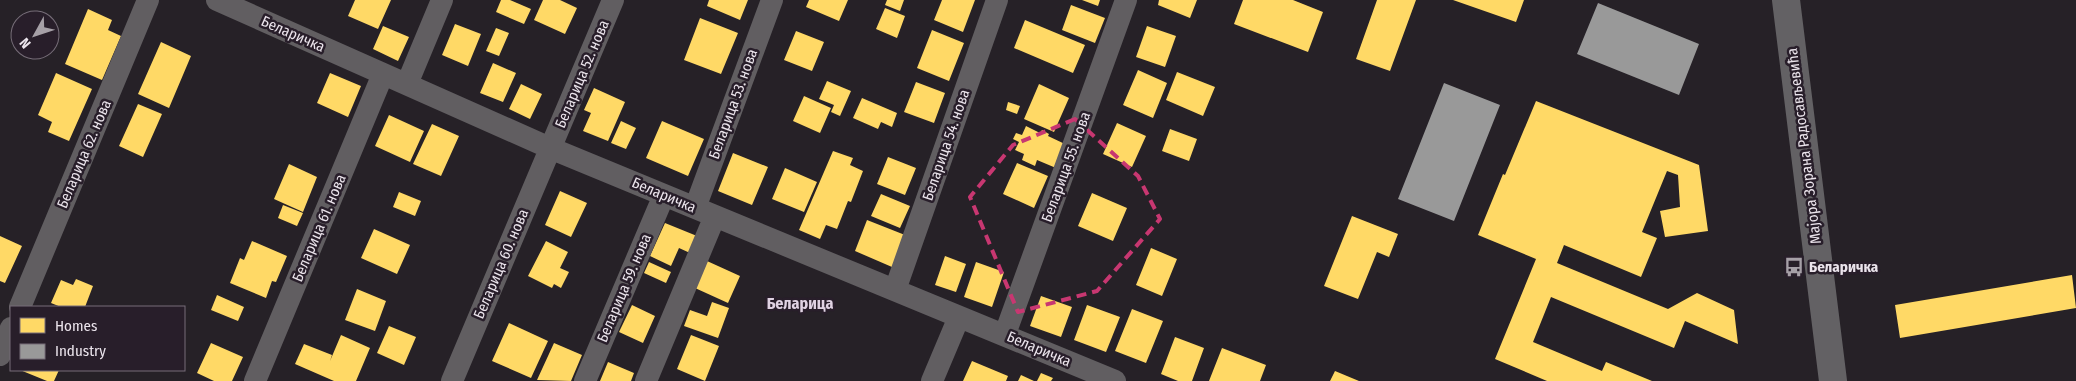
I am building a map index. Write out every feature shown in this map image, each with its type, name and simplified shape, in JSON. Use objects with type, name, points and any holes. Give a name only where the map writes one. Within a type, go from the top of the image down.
[{"type":"main road","name":"Мајора Зорана Радосављевића","points":[[1786,0],[1833,381]]},
{"type":"street","name":"Беларица 62. нова","points":[[20,306],[148,0]]},
{"type":"street","name":"Беларичка","points":[[217,0],[550,148],[959,317],[1005,334],[1115,381]]},
{"type":"street","points":[[407,84],[442,0]]},
{"type":"street","name":"Беларица 52. нова","points":[[550,148],[613,0]]},
{"type":"street","name":"Беларица 53. нова","points":[[705,212],[772,0]]},
{"type":"street","name":"Беларица 54. нова","points":[[895,290],[997,0]]},
{"type":"street","name":"Беларица 55. нова","points":[[1005,334],[1126,0]]},
{"type":"street","name":"Беларица 61. нова","points":[[255,381],[383,74]]},
{"type":"street","name":"Беларица 60. нова","points":[[452,381],[550,148]]},
{"type":"street","name":"Беларица 59. нова","points":[[585,381],[664,195]]},
{"type":"street","points":[[646,381],[705,212]]},
{"type":"street","points":[[932,381],[959,317]]},
{"type":"street","points":[[0,354],[10,330]]},
{"type":"highlighted area","points":[[1075,119],[1138,176],[1160,219],[1097,291],[1018,312],[970,197],[1013,145]]},
{"type":"building: Homes","points":[[355,0],[391,0],[378,29],[348,16]]},
{"type":"building: Homes","points":[[501,0],[510,0],[531,9],[524,24],[496,12]]},
{"type":"building: Homes","points":[[543,0],[560,0],[577,8],[565,34],[534,20]]},
{"type":"building: Homes","points":[[709,0],[748,0],[740,20],[707,6]]},
{"type":"building: Homes","points":[[809,0],[848,0],[839,21],[806,7]]},
{"type":"building: Homes","points":[[887,0],[904,0],[900,11],[885,5]]},
{"type":"building: Homes","points":[[942,0],[975,0],[963,32],[934,20]]},
{"type":"building: Homes","points":[[1082,0],[1100,0],[1098,6]]},
{"type":"building: Homes","points":[[1159,0],[1197,0],[1190,18],[1158,5]]},
{"type":"building: Homes","points":[[1243,0],[1293,0],[1323,12],[1308,52],[1234,24]]},
{"type":"building: Homes","points":[[1377,0],[1416,0],[1390,71],[1356,59]]},
{"type":"building: Homes","points":[[1453,0],[1524,0],[1516,22]]},
{"type":"building: Homes","points":[[1071,5],[1105,18],[1095,43],[1062,30]]},
{"type":"building: Homes","points":[[885,8],[905,16],[897,38],[876,29]]},
{"type":"building: Homes","points":[[88,9],[112,20],[108,30],[121,36],[102,80],[65,64]]},
{"type":"building: Homes","points":[[700,18],[738,33],[721,74],[684,60]]},
{"type":"building: Homes","points":[[1025,20],[1085,45],[1073,73],[1014,48]]},
{"type":"building: Homes","points":[[455,24],[481,34],[468,66],[442,55]]},
{"type":"building: Homes","points":[[383,26],[409,37],[398,61],[373,49]]},
{"type":"building: Homes","points":[[1147,26],[1176,36],[1165,67],[1136,57]]},
{"type":"building: Homes","points":[[496,28],[509,33],[499,56],[486,51]]},
{"type":"building: Homes","points":[[932,30],[964,43],[949,81],[917,68]]},
{"type":"building: Homes","points":[[796,31],[824,42],[812,71],[784,60]]},
{"type":"building: Homes","points":[[161,42],[191,56],[169,108],[138,94]]},
{"type":"building: Homes","points":[[493,63],[516,73],[503,102],[480,93]]},
{"type":"building: Homes","points":[[1138,70],[1167,83],[1153,118],[1123,105]]},
{"type":"building: Homes","points":[[1177,72],[1215,87],[1203,116],[1166,100]]},
{"type":"building: Homes","points":[[56,73],[92,89],[69,141],[48,132],[52,122],[38,115]]},
{"type":"building: Homes","points":[[330,73],[361,86],[348,117],[317,103]]},
{"type":"building: Homes","points":[[827,81],[851,91],[840,116],[831,112],[834,105],[819,99]]},
{"type":"building: Homes","points":[[916,82],[945,93],[934,123],[904,112]]},
{"type":"building: Homes","points":[[521,84],[542,94],[530,119],[509,109]]},
{"type":"building: Homes","points":[[1039,84],[1069,98],[1054,132],[1024,119]]},
{"type":"building: Homes","points":[[594,88],[625,102],[608,141],[583,131],[591,113],[584,110]]},
{"type":"building: Homes","points":[[804,96],[831,108],[820,133],[793,121]]},
{"type":"building: Homes","points":[[862,98],[897,113],[892,127],[881,122],[878,129],[853,118]]},
{"type":"building: Homes","points":[[1536,101],[1699,165],[1708,231],[1665,237],[1660,211],[1680,207],[1678,175],[1667,171],[1642,232],[1657,238],[1641,277],[1564,245],[1557,263],[1668,309],[1697,293],[1734,310],[1738,344],[1685,321],[1674,348],[1551,297],[1533,342],[1602,371],[1606,362],[1652,381],[1547,381],[1495,359],[1536,259],[1478,235]]},
{"type":"building: Homes","points":[[1008,102],[1020,106],[1017,114],[1006,110]]},
{"type":"building: Homes","points":[[138,104],[162,114],[143,157],[119,146]]},
{"type":"building: Homes","points":[[389,115],[424,131],[410,162],[375,146]]},
{"type":"building: Homes","points":[[621,121],[636,128],[626,149],[611,143]]},
{"type":"building: Homes","points":[[662,121],[704,139],[688,176],[646,158]]},
{"type":"building: Homes","points":[[1117,123],[1146,136],[1132,167],[1103,154]]},
{"type":"building: Homes","points":[[432,124],[459,136],[441,176],[413,164]]},
{"type":"building: Homes","points":[[1026,126],[1040,133],[1042,130],[1049,134],[1048,136],[1067,145],[1056,168],[1037,160],[1035,166],[1022,160],[1024,154],[1015,150],[1019,142],[1013,139],[1016,133],[1022,135]]},
{"type":"building: Homes","points":[[1170,129],[1197,139],[1189,161],[1162,151]]},
{"type":"building: Homes","points":[[833,151],[853,158],[850,165],[863,171],[851,202],[848,201],[837,229],[826,225],[820,239],[799,230]]},
{"type":"building: Homes","points":[[733,153],[768,167],[752,205],[718,191]]},
{"type":"building: Homes","points":[[888,157],[916,168],[905,195],[877,184]]},
{"type":"building: Homes","points":[[1017,163],[1048,176],[1034,208],[1003,194]]},
{"type":"building: Homes","points":[[289,164],[317,177],[303,212],[274,199]]},
{"type":"building: Homes","points":[[785,168],[817,182],[804,212],[772,199]]},
{"type":"building: Homes","points":[[560,191],[587,203],[571,237],[545,225]]},
{"type":"building: Homes","points":[[399,192],[421,201],[415,216],[393,207]]},
{"type":"building: Homes","points":[[1092,193],[1127,208],[1113,241],[1078,226]]},
{"type":"building: Homes","points":[[881,194],[910,206],[900,228],[871,216]]},
{"type":"building: Homes","points":[[283,205],[303,213],[297,226],[278,218]]},
{"type":"building: Homes","points":[[1352,216],[1398,234],[1389,257],[1377,252],[1358,299],[1324,286]]},
{"type":"building: Homes","points":[[867,220],[905,235],[892,267],[855,251]]},
{"type":"building: Homes","points":[[665,223],[697,236],[690,253],[679,248],[671,266],[650,256]]},
{"type":"building: Homes","points":[[374,229],[410,245],[397,274],[361,258]]},
{"type":"building: Homes","points":[[0,236],[22,246],[5,283],[0,281]]},
{"type":"building: Homes","points":[[252,241],[287,256],[276,282],[272,281],[266,298],[230,283],[240,258],[244,260]]},
{"type":"building: Homes","points":[[546,241],[568,252],[560,268],[569,272],[561,288],[554,284],[552,288],[528,276]]},
{"type":"building: Homes","points":[[1151,248],[1177,259],[1162,296],[1136,285]]},
{"type":"building: Homes","points":[[945,256],[966,264],[956,292],[935,285]]},
{"type":"building: Homes","points":[[707,261],[740,276],[728,303],[695,288]]},
{"type":"building: Homes","points":[[649,262],[671,272],[666,283],[644,273]]},
{"type":"building: Homes","points":[[976,262],[1004,272],[992,307],[964,297]]},
{"type":"building: Homes","points":[[2072,275],[2076,308],[1900,338],[1895,305]]},
{"type":"building: Homes","points":[[76,279],[93,286],[85,306],[58,306],[51,303],[61,280],[73,285]]},
{"type":"building: Homes","points":[[357,289],[386,301],[375,331],[345,320]]},
{"type":"building: Homes","points":[[217,295],[244,307],[238,321],[211,310]]},
{"type":"building: Homes","points":[[1041,296],[1072,307],[1061,337],[1030,326]]},
{"type":"building: Homes","points":[[712,302],[729,308],[718,338],[684,326],[690,310],[707,316]]},
{"type":"building: Homes","points":[[632,305],[655,316],[643,343],[619,332]]},
{"type":"building: Homes","points":[[1087,305],[1120,317],[1106,352],[1074,340]]},
{"type":"building: Homes","points":[[1132,309],[1163,321],[1146,363],[1115,351]]},
{"type":"building: Homes","points":[[509,323],[548,341],[531,378],[492,361]]},
{"type":"building: Homes","points":[[389,326],[416,337],[404,365],[377,353]]},
{"type":"building: Homes","points":[[341,335],[370,348],[356,381],[334,381],[295,364],[304,344],[332,355],[330,361]]},
{"type":"building: Homes","points":[[691,335],[719,346],[705,381],[677,369]]},
{"type":"building: Homes","points":[[1175,337],[1204,348],[1192,381],[1178,381],[1161,374]]},
{"type":"building: Homes","points":[[211,343],[243,357],[232,381],[214,381],[197,373]]},
{"type":"building: Homes","points":[[554,343],[582,355],[571,381],[537,380]]},
{"type":"building: Homes","points":[[1222,348],[1266,365],[1260,381],[1209,381]]},
{"type":"building: Homes","points":[[972,361],[1008,376],[1006,381],[963,381]]},
{"type":"building: Homes","points":[[608,362],[634,373],[631,381],[600,381]]},
{"type":"building: Homes","points":[[22,371],[59,371],[54,381],[47,381]]},
{"type":"building: Homes","points":[[1335,371],[1359,381],[1330,381]]},
{"type":"building: Homes","points":[[1041,373],[1053,378],[1051,381],[1037,381]]},
{"type":"building: Homes","points":[[1021,375],[1034,381],[1018,381]]},
{"type":"building: Industry","points":[[1598,3],[1699,44],[1679,95],[1577,54]]},
{"type":"building: Industry","points":[[1444,83],[1500,105],[1454,221],[1398,199]]},
{"type":"place","name":"Беларичка","points":[[1794,267]]},
{"type":"district","name":"Беларица","points":[[800,303]]}]
